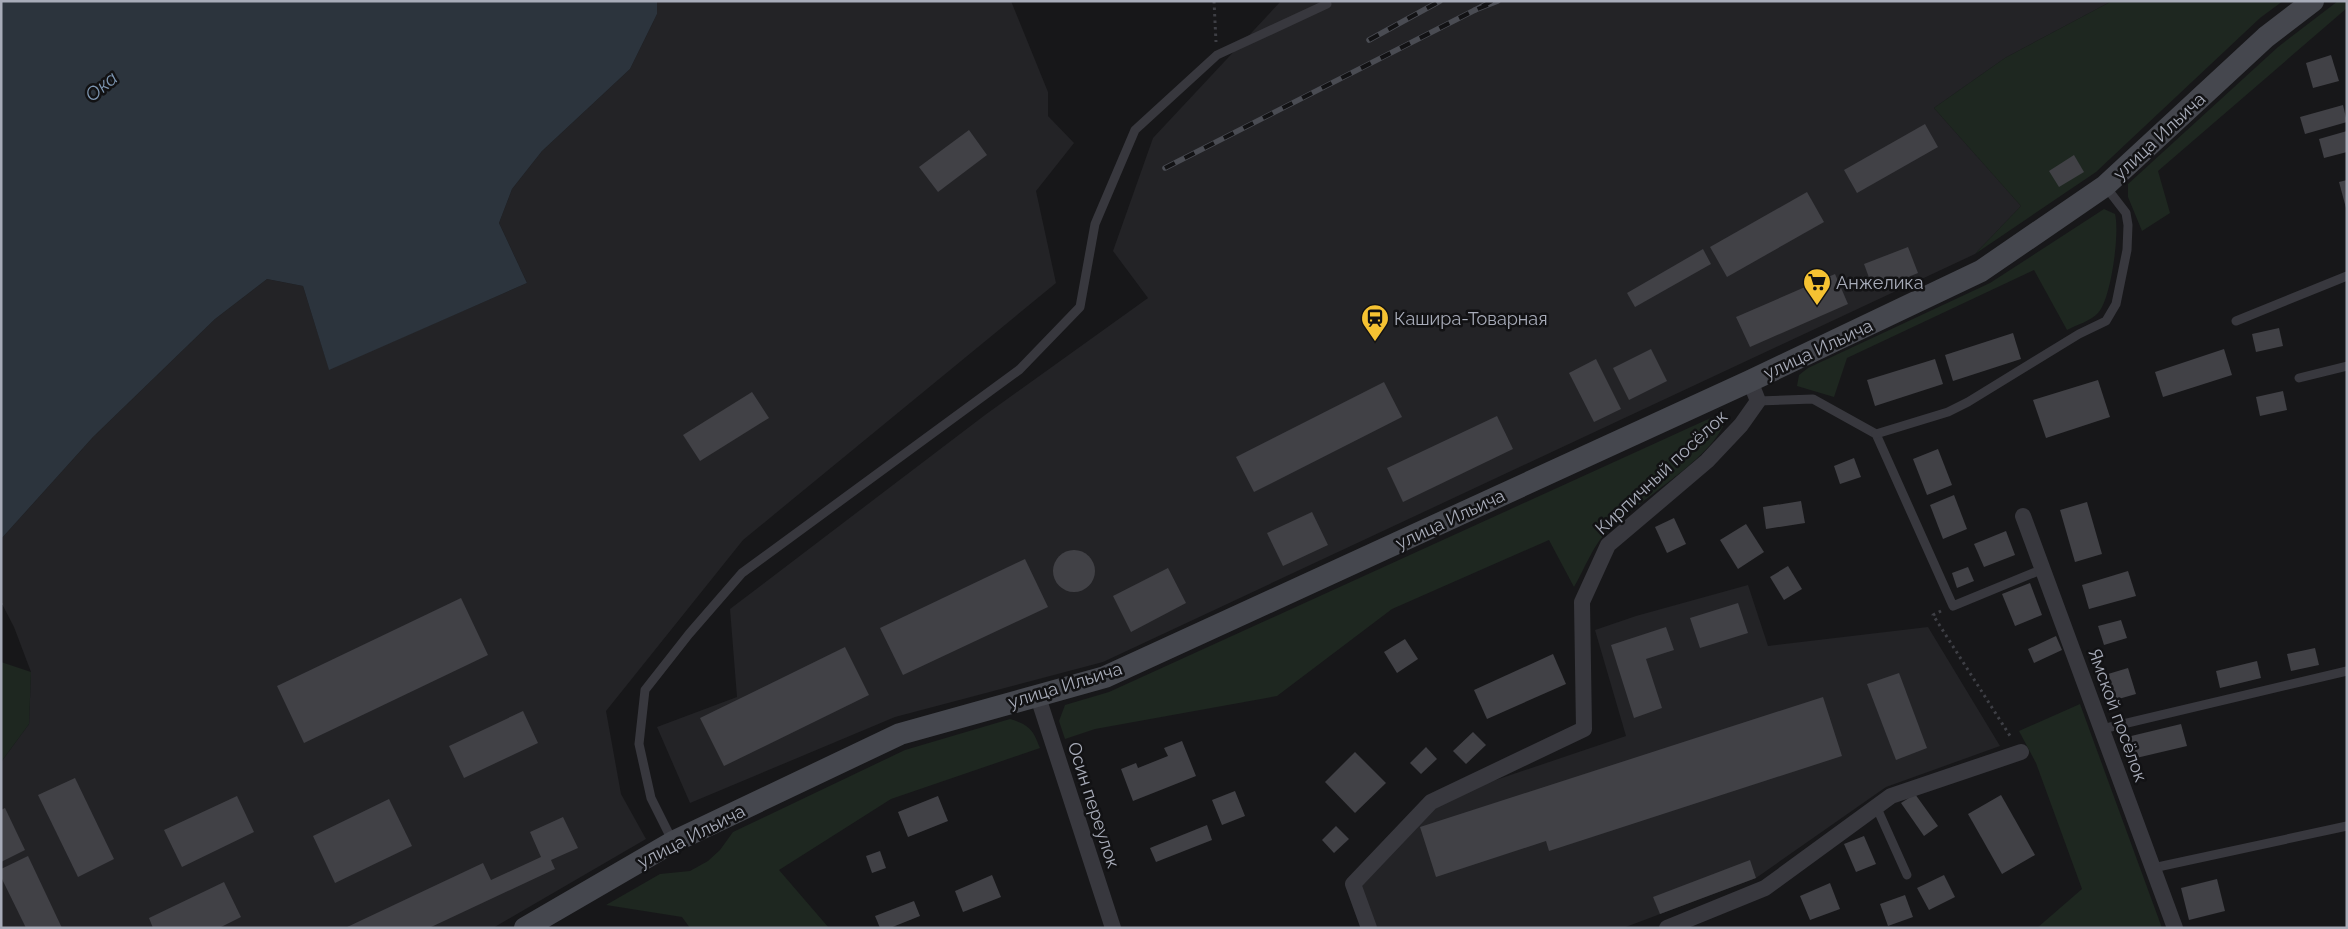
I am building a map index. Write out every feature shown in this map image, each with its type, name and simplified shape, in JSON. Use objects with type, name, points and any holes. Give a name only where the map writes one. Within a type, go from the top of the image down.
[{"type":"street","name":"улица Ильича","points":[[525,928],[673,842],[900,734],[1037,694],[1105,677],[1754,391],[1981,271],[2105,186],[2266,37],[2313,1]]},
{"type":"street","name":"Кирпичный посёлок","points":[[1369,928],[1353,884],[1431,802],[1584,729],[1582,602],[1608,545],[1707,460],[1741,425],[1754,391]]},
{"type":"street","name":"Ямской посёлок","points":[[2023,516],[2175,928]]},
{"type":"street","name":"Осин переулок","points":[[1037,694],[1113,928]]},
{"type":"street","points":[[1667,928],[1765,888],[1891,796],[2021,752]]},
{"type":"lane","points":[[673,842],[651,798],[639,744],[645,690],[689,634],[742,573],[1019,370],[1080,307],[1094,224],[1135,130],[1217,55],[1327,4]]},
{"type":"lane","points":[[1876,434],[1948,412],[1968,402],[2079,334],[2106,321],[2116,304],[2127,250],[2128,225],[2126,213],[2105,186]]},
{"type":"lane","points":[[2236,321],[2347,276]]},
{"type":"lane","points":[[2299,378],[2347,366]]},
{"type":"lane","points":[[1754,391],[1813,399],[1876,434],[1953,606],[2043,569]]},
{"type":"lane","points":[[2102,728],[2347,671]]},
{"type":"lane","points":[[1876,806],[1907,875]]},
{"type":"lane","points":[[2153,868],[2347,826]]},
{"type":"path","points":[[1214,1],[1217,55]]},
{"type":"path","points":[[1953,606],[1933,615],[2021,752]]},
{"type":"shaded area","points":[[657,1],[1011,1],[1048,92],[1048,116],[1074,143],[1036,191],[1056,283],[743,540],[606,711],[621,794],[646,839],[493,928],[1,928],[1,762],[29,724],[31,672],[14,627],[1,602],[1,539],[93,437],[215,319],[267,279],[303,286],[329,369],[527,283],[499,223],[512,189],[542,151],[630,69],[657,14]]},
{"type":"shaded area","points":[[1281,1],[2112,1],[2005,58],[1934,108],[2021,206],[1975,254],[1103,662],[895,717],[690,803],[657,727],[737,697],[730,609],[985,415],[1148,298],[1113,251],[1153,138]]},
{"type":"shaded area","points":[[2112,1],[2283,1],[2260,18],[2096,172],[1975,254],[2021,206],[1934,108],[2005,58]]},
{"type":"shaded area","points":[[2338,1],[2347,1],[2347,8],[2158,171],[2170,213],[2142,231],[2128,197],[2128,184],[2278,47]]},
{"type":"shaded area","points":[[2104,209],[2115,214],[2115,250],[2107,295],[2103,306],[2091,318],[2067,330],[2034,270],[1847,358],[1834,397],[1797,386],[1799,375],[1808,368],[1990,283]]},
{"type":"shaded area","points":[[1715,416],[1721,416],[1725,421],[1718,435],[1706,450],[1605,534],[1592,552],[1574,587],[1549,540],[1392,609],[1277,696],[1095,729],[1065,739],[1059,721],[1065,705],[1109,692]]},
{"type":"shaded area","points":[[1748,585],[1768,646],[1928,627],[2000,746],[1886,787],[1756,878],[1623,928],[1369,928],[1353,884],[1431,802],[1626,736],[1595,630],[1636,616]]},
{"type":"shaded area","points":[[1,662],[31,672],[29,724],[1,762]]},
{"type":"shaded area","points":[[2080,704],[2162,928],[2037,928],[2082,889],[2036,763],[2019,731]]},
{"type":"shaded area","points":[[1010,719],[1030,729],[1040,748],[891,799],[779,870],[829,928],[690,928],[682,917],[606,905],[660,874],[690,871],[708,861],[720,850],[733,832],[905,750]]},
{"type":"water","name":"Ока","points":[[1,1],[657,1],[657,14],[630,69],[542,151],[512,189],[499,223],[527,283],[329,370],[303,286],[267,279],[215,319],[93,437],[1,539]]},
{"type":"building","points":[[2331,55],[2339,81],[2313,88],[2306,63]]},
{"type":"building","points":[[2343,105],[2347,122],[2305,134],[2300,117]]},
{"type":"building","points":[[1925,124],[1938,147],[1857,193],[1844,170]]},
{"type":"building","points":[[969,130],[987,155],[938,192],[919,167]]},
{"type":"building","points":[[2347,131],[2347,152],[2324,158],[2319,139]]},
{"type":"building","points":[[2074,155],[2084,172],[2059,187],[2049,171]]},
{"type":"building","points":[[2347,180],[2347,208],[2346,208],[2339,182]]},
{"type":"building","points":[[1807,192],[1824,222],[1727,277],[1710,247]]},
{"type":"building","points":[[1908,247],[1918,273],[1874,291],[1864,264]]},
{"type":"building","points":[[1703,249],[1711,264],[1635,307],[1627,293]]},
{"type":"building","points":[[1835,274],[1848,304],[1750,347],[1736,317]]},
{"type":"building","points":[[2279,328],[2283,346],[2256,352],[2252,334]]},
{"type":"building","points":[[2013,333],[2021,359],[1953,381],[1945,355]]},
{"type":"building","points":[[1651,349],[1667,381],[1629,400],[1613,368]]},
{"type":"building","points":[[2224,349],[2232,375],[2163,397],[2155,372]]},
{"type":"building","points":[[1596,359],[1621,409],[1594,422],[1569,373]]},
{"type":"building","points":[[1935,359],[1943,384],[1875,406],[1867,380]]},
{"type":"building","points":[[2098,380],[2110,417],[2046,438],[2033,400]]},
{"type":"building","points":[[1384,382],[1402,417],[1254,492],[1236,457]]},
{"type":"building","points":[[2283,391],[2287,410],[2260,416],[2256,397]]},
{"type":"building","points":[[752,392],[769,418],[700,461],[683,435]]},
{"type":"building","points":[[1497,416],[1513,449],[1403,502],[1387,468]]},
{"type":"building","points":[[1938,449],[1952,485],[1927,495],[1913,459]]},
{"type":"building","points":[[1854,458],[1861,477],[1840,484],[1834,466]]},
{"type":"building","points":[[1954,495],[1967,529],[1943,539],[1930,505]]},
{"type":"building","points":[[1801,501],[1805,523],[1766,529],[1763,507]]},
{"type":"building","points":[[2087,502],[2102,554],[2075,562],[2060,510]]},
{"type":"building","points":[[1312,512],[1328,545],[1283,566],[1267,533]]},
{"type":"building","points":[[1674,518],[1686,544],[1667,553],[1655,527]]},
{"type":"building","points":[[1746,524],[1764,552],[1738,569],[1720,540]]},
{"type":"building","points":[[2006,531],[2015,555],[1984,567],[1974,544]]},
{"type":"building","points":[[1074,550],[1089,556],[1095,571],[1089,586],[1074,592],[1059,586],[1053,571],[1059,556]]},
{"type":"building","points":[[1025,559],[1048,607],[903,675],[880,628]]},
{"type":"building","points":[[1788,566],[1802,589],[1784,600],[1770,577]]},
{"type":"building","points":[[1968,567],[1974,581],[1957,588],[1952,573]]},
{"type":"building","points":[[1168,568],[1186,603],[1131,632],[1113,596]]},
{"type":"building","points":[[2128,571],[2136,596],[2089,609],[2082,585]]},
{"type":"building","points":[[2030,583],[2042,615],[2015,626],[2002,594]]},
{"type":"building","points":[[461,598],[488,655],[304,743],[277,686]]},
{"type":"building","points":[[1738,603],[1748,633],[1700,648],[1690,618]]},
{"type":"building","points":[[2121,620],[2127,638],[2104,645],[2098,626]]},
{"type":"building","points":[[1666,627],[1674,650],[1646,659],[1662,708],[1634,718],[1611,645]]},
{"type":"building","points":[[2056,636],[2062,650],[2034,663],[2028,649]]},
{"type":"building","points":[[1405,639],[1418,659],[1397,673],[1384,652]]},
{"type":"building","points":[[845,647],[869,695],[724,766],[700,718]]},
{"type":"building","points":[[2315,648],[2319,665],[2291,671],[2287,654]]},
{"type":"building","points":[[1553,654],[1566,684],[1487,719],[1474,690]]},
{"type":"building","points":[[2257,661],[2261,678],[2220,688],[2216,671]]},
{"type":"building","points":[[2128,668],[2136,694],[2115,700],[2108,674]]},
{"type":"building","points":[[1899,673],[1927,748],[1896,760],[1867,684]]},
{"type":"building","points":[[1823,697],[1842,756],[1549,851],[1546,841],[1436,877],[1420,827]]},
{"type":"building","points":[[523,711],[538,743],[464,778],[449,746]]},
{"type":"building","points":[[2181,724],[2187,746],[2132,759],[2127,737]]},
{"type":"building","points":[[1473,732],[1486,745],[1466,764],[1453,751]]},
{"type":"building","points":[[1182,741],[1196,776],[1133,801],[1121,769],[1136,763],[1138,768],[1168,756],[1164,748]]},
{"type":"building","points":[[1426,747],[1437,759],[1421,774],[1410,763]]},
{"type":"building","points":[[1355,752],[1386,783],[1355,813],[1325,782]]},
{"type":"building","points":[[75,778],[114,859],[78,877],[38,795]]},
{"type":"building","points":[[1235,791],[1245,816],[1222,825],[1212,800]]},
{"type":"building","points":[[1915,794],[1938,826],[1924,836],[1901,803]]},
{"type":"building","points":[[2001,795],[2035,855],[2002,874],[1968,814]]},
{"type":"building","points":[[237,796],[254,832],[182,867],[164,830]]},
{"type":"building","points":[[938,796],[948,821],[908,837],[898,812]]},
{"type":"building","points":[[389,799],[412,846],[335,883],[313,836]]},
{"type":"building","points":[[5,808],[25,850],[1,862],[1,810]]},
{"type":"building","points":[[563,817],[578,848],[551,860],[555,869],[429,928],[345,928],[483,863],[491,880],[541,857],[530,832]]},
{"type":"building","points":[[1207,825],[1212,840],[1156,862],[1150,848]]},
{"type":"building","points":[[1336,826],[1349,839],[1334,853],[1322,840]]},
{"type":"building","points":[[1864,836],[1876,864],[1856,872],[1844,844]]},
{"type":"building","points":[[880,851],[886,868],[872,873],[866,856]]},
{"type":"building","points":[[28,856],[62,928],[26,928],[1,877],[1,869]]},
{"type":"building","points":[[1750,860],[1756,878],[1660,914],[1653,897]]},
{"type":"building","points":[[992,875],[1001,897],[963,912],[955,891]]},
{"type":"building","points":[[1944,875],[1955,897],[1929,910],[1917,888]]},
{"type":"building","points":[[2217,879],[2225,911],[2189,920],[2181,888]]},
{"type":"building","points":[[224,882],[241,917],[219,928],[153,928],[149,918]]},
{"type":"building","points":[[1830,883],[1840,909],[1810,920],[1800,896]]},
{"type":"building","points":[[1905,895],[1913,917],[1888,926],[1880,904]]},
{"type":"building","points":[[914,901],[920,916],[890,928],[880,928],[875,916]]},
{"type":"railway","points":[[1369,40],[1440,1]]},
{"type":"railway","points":[[1492,1],[1475,10],[1498,1]]},
{"type":"railway","points":[[1165,168],[1475,10]]},
{"type":"place","name":"Анжелика","points":[[1817,306]]},
{"type":"place","name":"Кашира-Товарная","points":[[1375,342]]}]
